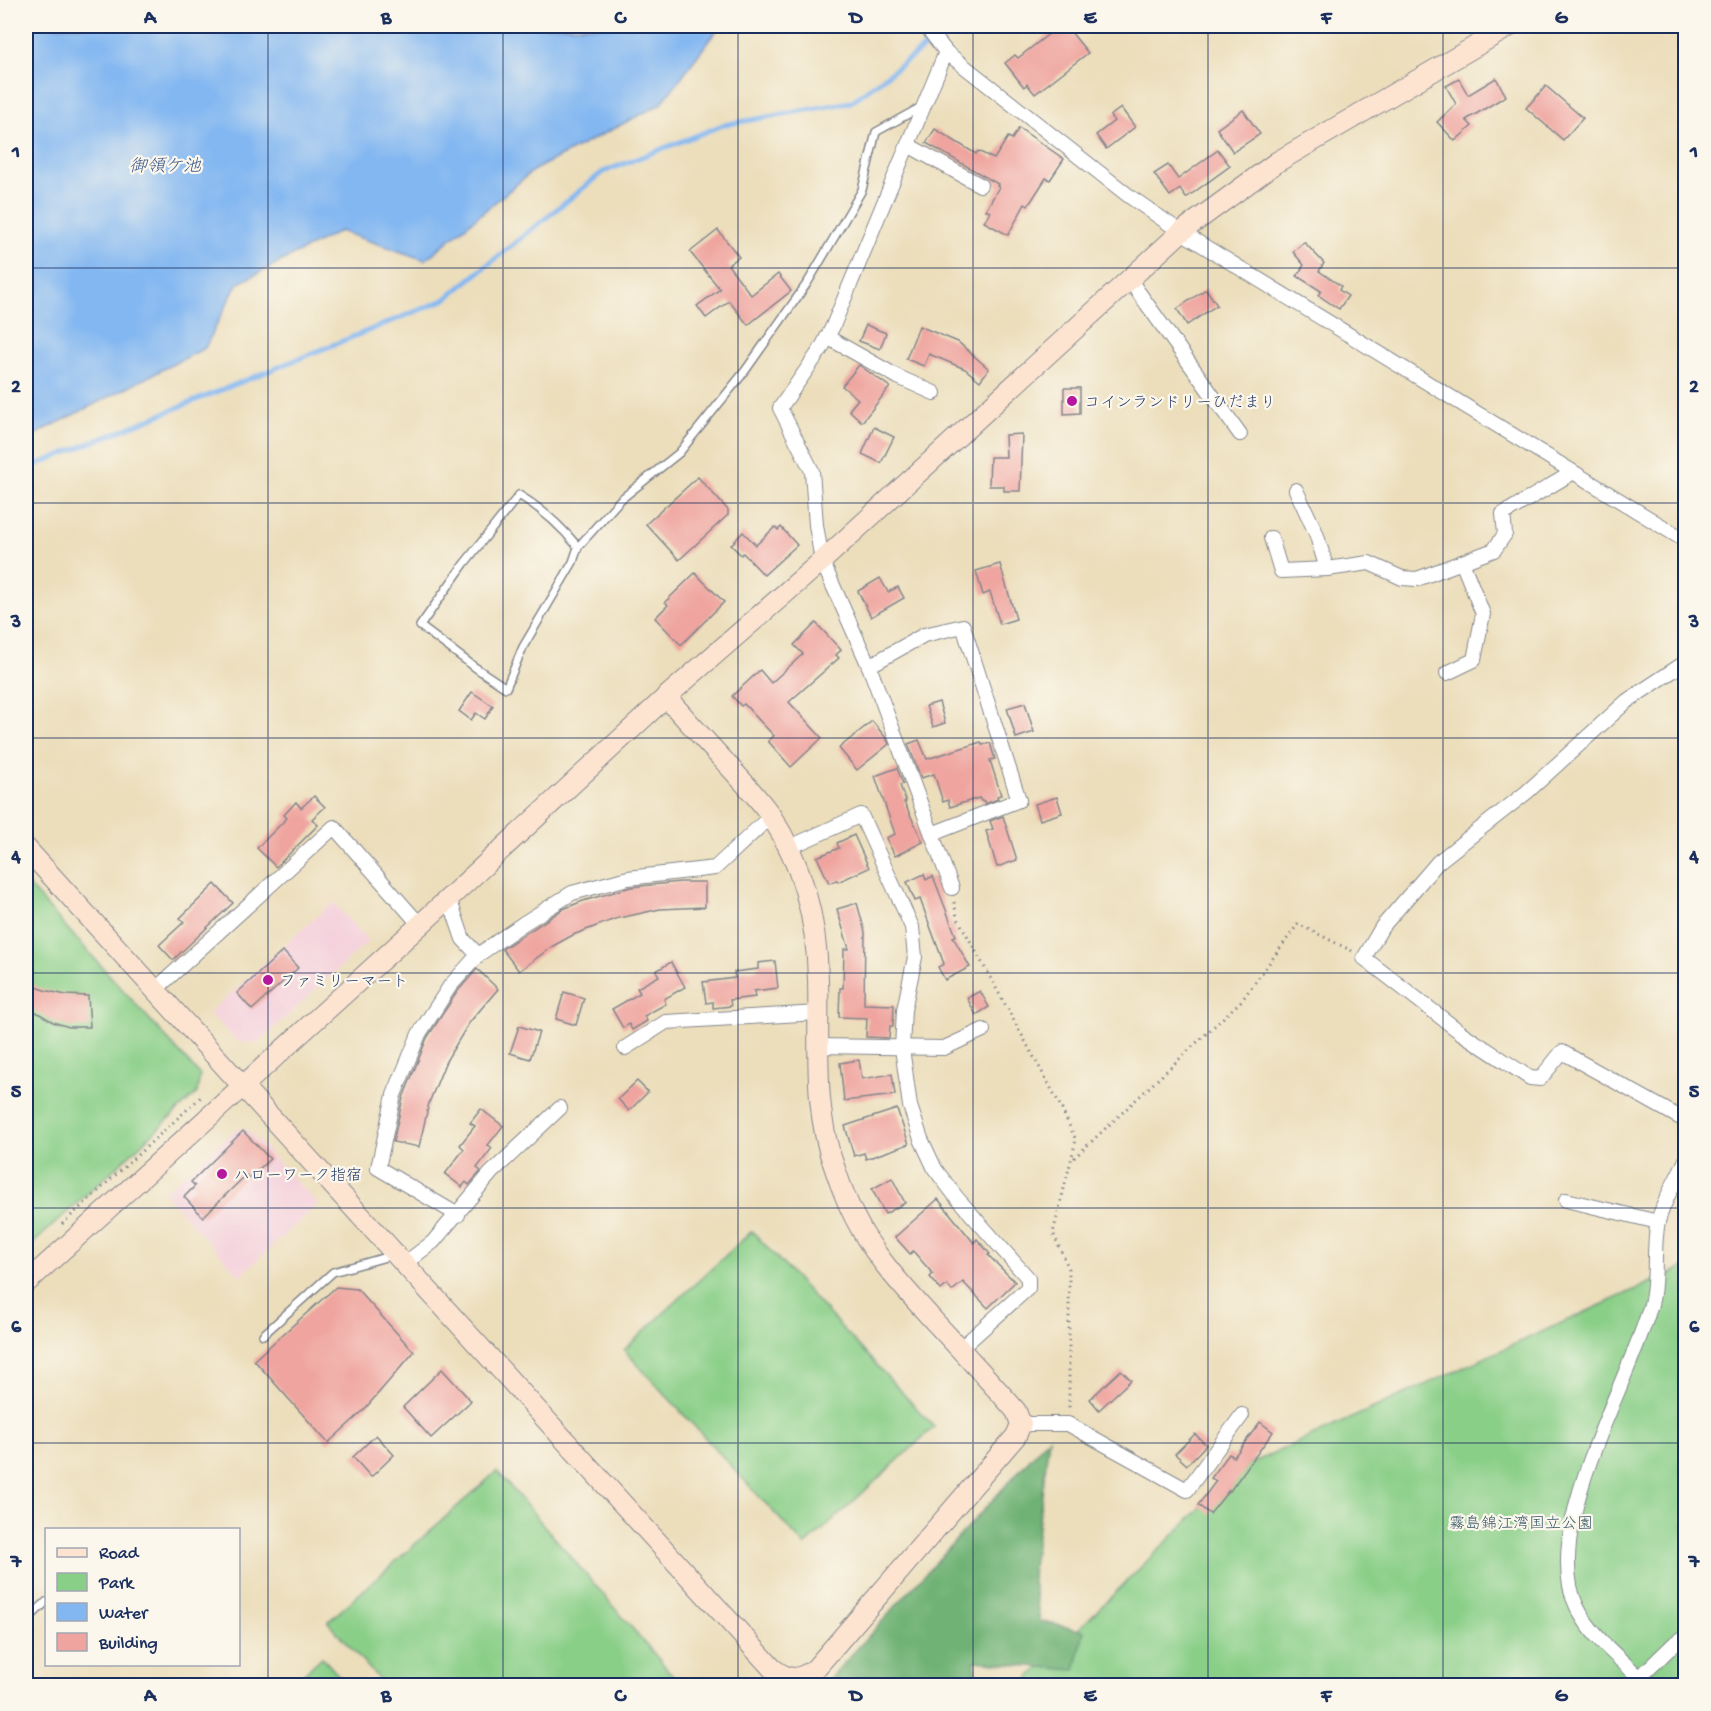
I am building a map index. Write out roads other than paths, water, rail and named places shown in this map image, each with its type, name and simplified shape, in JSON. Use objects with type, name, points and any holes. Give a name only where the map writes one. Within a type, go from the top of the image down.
[{"type":"street","points":[[26,1282],[420,925],[666,697],[822,561],[1181,231],[1277,162],[1510,26]]},
{"type":"street","points":[[929,29],[946,52],[1129,196],[1181,231],[1686,541]]},
{"type":"street","points":[[946,52],[827,337],[780,408],[812,471],[816,525],[822,561],[869,666],[952,888]]},
{"type":"street","points":[[908,146],[980,185]]},
{"type":"street","points":[[1129,279],[1240,434]]},
{"type":"street","points":[[827,337],[898,377],[934,393]]},
{"type":"street","points":[[1271,538],[1281,571],[1327,569],[1369,563],[1402,578],[1417,579],[1494,550],[1505,534],[1503,514],[1572,473]]},
{"type":"street","points":[[1296,490],[1316,533],[1327,569]]},
{"type":"street","points":[[1447,673],[1474,660],[1483,614],[1462,562]]},
{"type":"street","points":[[869,666],[924,634],[963,626],[1019,800],[932,834]]},
{"type":"street","points":[[1686,662],[1627,701],[1527,792],[1438,862],[1382,927],[1364,958],[1460,1032],[1530,1078],[1540,1079],[1562,1052],[1686,1121]]},
{"type":"street","points":[[26,848],[772,1668],[790,1678],[802,1678],[815,1669],[1016,1436],[1021,1424],[1016,1411],[885,1264],[863,1233],[834,1167],[823,1128],[817,1046],[815,940],[810,908],[800,876],[771,816],[666,697]]},
{"type":"street","points":[[788,848],[861,814],[912,927],[915,957],[904,1010],[902,1048],[910,1106],[921,1140],[935,1169],[963,1205],[1028,1278],[1028,1288],[960,1349]]},
{"type":"street","points":[[458,1215],[378,1168],[394,1095],[419,1034],[450,986],[478,955],[572,893],[628,878],[715,868],[771,816]]},
{"type":"street","points":[[155,990],[334,827],[420,925]]},
{"type":"street","points":[[449,898],[463,939],[478,955]]},
{"type":"street","points":[[625,1048],[666,1022],[818,1013]]},
{"type":"street","points":[[817,1046],[944,1048],[983,1030]]},
{"type":"street","points":[[400,1259],[434,1242],[491,1173],[560,1108]]},
{"type":"street","points":[[1686,1160],[1658,1222],[1651,1302],[1624,1377],[1584,1474],[1573,1517],[1569,1557],[1569,1582],[1576,1605],[1599,1640],[1635,1682],[1673,1645],[1686,1636]]},
{"type":"street","points":[[1566,1200],[1658,1222]]},
{"type":"street","points":[[1021,1424],[1068,1424],[1187,1490],[1242,1415]]},
{"type":"lane","points":[[578,547],[565,531],[519,495],[464,564],[420,626],[506,688],[523,647],[573,562],[578,547],[620,500],[679,453],[745,371],[808,282],[862,190],[876,132],[923,106]]},
{"type":"lane","points":[[263,1335],[333,1272],[400,1259]]},
{"type":"lane","points":[[26,1622],[45,1603]]},
{"type":"water","name":"御領ケ池","points":[[26,26],[720,26],[661,104],[534,170],[425,260],[340,231],[237,284],[205,348],[26,439]]},
{"type":"waterway","points":[[26,469],[444,300],[603,172],[723,125],[851,102],[953,26]]},
{"type":"place","name":"コインランドリーひだまり","points":[[1072,401]]},
{"type":"place","name":"ファミリーマート","points":[[268,980]]},
{"type":"place","name":"ハローワーク指宿","points":[[222,1174]]},
{"type":"park label","name":"霧島錦江湾国立公園","points":[[1521,1522]]}]
